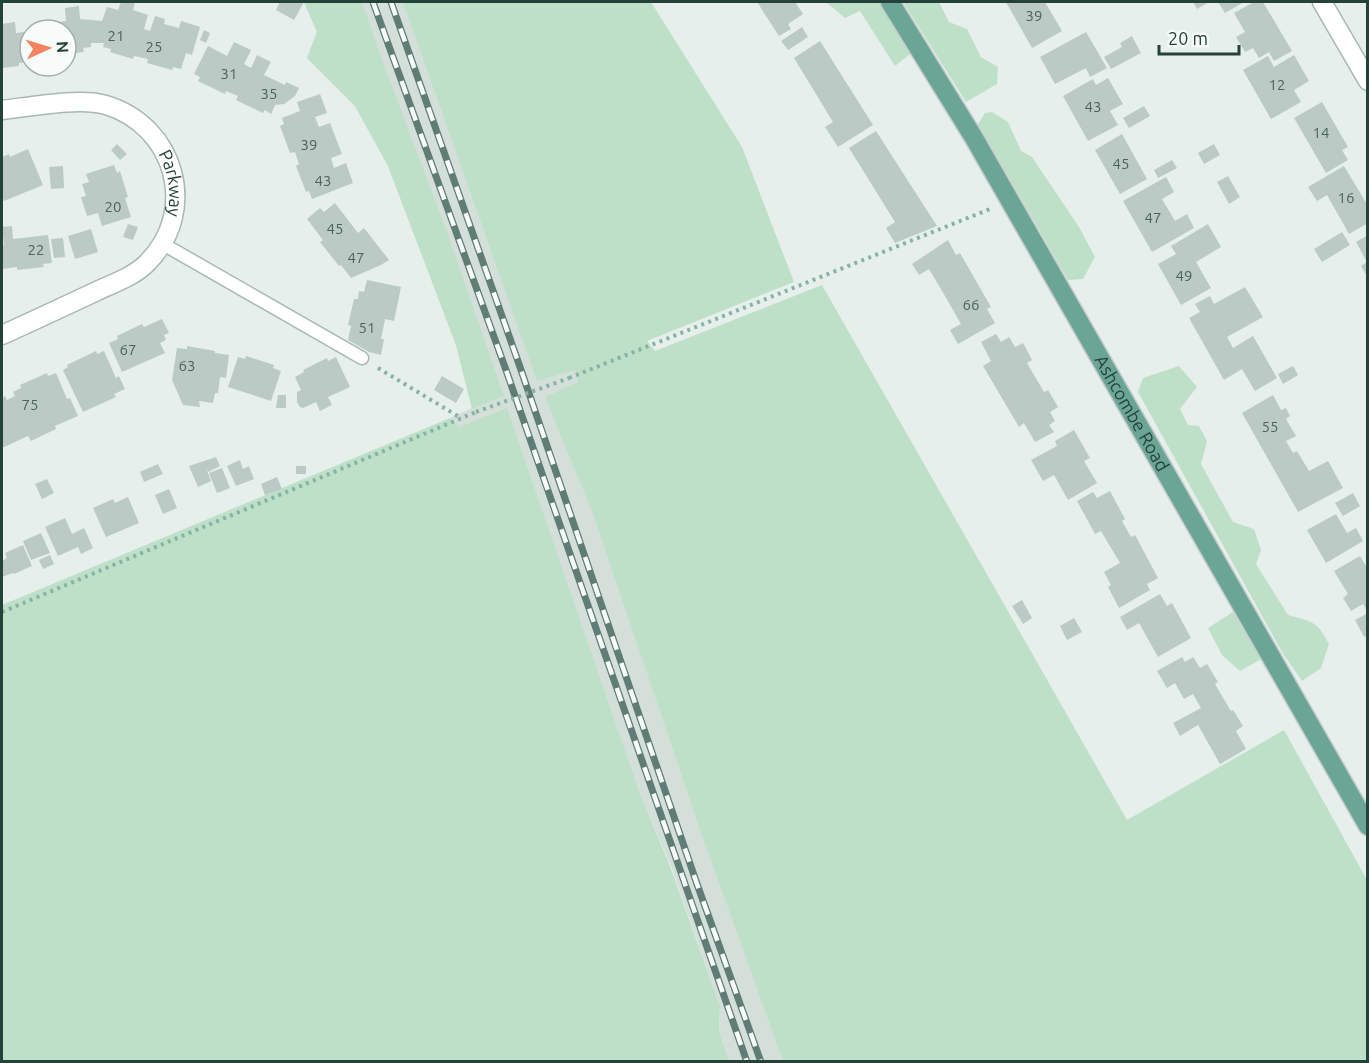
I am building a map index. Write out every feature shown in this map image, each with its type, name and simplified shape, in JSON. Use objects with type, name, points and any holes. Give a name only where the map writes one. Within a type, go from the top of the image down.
[{"type":"main road","name":"Ashcombe Road","points":[[890,2],[944,86],[1368,826]]},
{"type":"street","points":[[1322,2],[1368,81]]},
{"type":"street","name":"Parkway","points":[[2,110],[83,102],[106,105],[131,118],[156,138],[170,160],[176,189],[173,222],[163,244],[148,263],[128,277],[2,335]]},
{"type":"lane","points":[[163,244],[362,358]]},
{"type":"path","points":[[2,612],[476,412],[570,378],[1010,201]]},
{"type":"path","points":[[362,358],[462,418]]},
{"type":"shaded area","points":[[304,2],[457,2],[579,382],[803,1061],[729,1061],[719,1031],[720,1006],[671,866],[642,799],[507,409],[459,427],[450,418],[472,408],[456,345],[388,166],[355,106],[307,58],[317,32]]},
{"type":"green space","points":[[304,2],[362,2],[447,232],[504,396],[472,409],[456,345],[388,166],[355,106],[307,58],[317,32]]},
{"type":"green space","points":[[403,2],[651,2],[742,147],[794,282],[647,341],[655,351],[822,285],[1127,820],[1284,730],[1367,880],[1367,1061],[783,1061],[704,841],[592,511],[545,397],[578,382],[575,370],[537,381]]},
{"type":"green space","points":[[826,2],[879,2],[910,54],[895,66],[860,11],[845,18]]},
{"type":"green space","points":[[903,2],[939,2],[949,22],[967,29],[981,57],[998,67],[997,84],[966,102]]},
{"type":"green space","points":[[992,112],[1008,122],[1021,151],[1032,157],[1079,227],[1095,257],[1083,279],[1068,280],[978,124],[985,113]]},
{"type":"green space","points":[[1179,366],[1197,387],[1180,409],[1188,425],[1199,426],[1207,441],[1201,464],[1233,522],[1254,529],[1261,550],[1256,564],[1288,615],[1313,624],[1321,631],[1329,644],[1321,668],[1302,681],[1282,652],[1138,392],[1143,378]]},
{"type":"green space","points":[[507,408],[642,799],[670,866],[720,1006],[719,1031],[729,1061],[2,1061],[2,605],[450,418],[459,427]]},
{"type":"green space","points":[[1233,612],[1261,659],[1240,671],[1222,655],[1208,628]]},
{"type":"building","points":[[121,2],[135,2],[133,10],[148,15],[144,29],[150,31],[155,16],[165,19],[164,24],[179,28],[181,21],[200,27],[192,55],[186,53],[181,69],[173,67],[172,70],[147,63],[148,59],[134,56],[133,59],[110,52],[111,49],[103,47],[104,43],[91,43],[91,47],[83,48],[84,52],[78,53],[78,18],[66,18],[65,8],[79,6],[80,19],[102,21],[107,7],[118,10]]},
{"type":"building","points":[[280,2],[304,2],[294,20],[276,10]]},
{"type":"building","points":[[757,2],[795,2],[803,14],[788,24],[791,29],[779,36]]},
{"type":"building","points":[[1006,2],[1045,2],[1062,31],[1032,48]]},
{"type":"building","points":[[1193,2],[1209,2],[1197,9]]},
{"type":"building","points":[[1218,2],[1244,2],[1225,13]]},
{"type":"building","points":[[1254,2],[1263,2],[1292,51],[1274,61],[1269,52],[1259,58],[1253,48],[1245,52],[1236,37],[1245,32],[1234,13]]},
{"type":"building","points":[[15,22],[16,33],[18,33],[18,66],[2,68],[2,24]]},
{"type":"building","points":[[802,27],[808,37],[788,50],[781,41]]},
{"type":"building","points":[[204,30],[210,33],[206,43],[200,40]]},
{"type":"building","points":[[1086,32],[1107,68],[1090,77],[1086,68],[1055,84],[1040,57]]},
{"type":"building","points":[[1132,36],[1141,53],[1111,69],[1104,57],[1122,47],[1120,43]]},
{"type":"building","points":[[820,41],[873,125],[838,147],[825,127],[833,122],[794,58]]},
{"type":"building","points":[[234,42],[251,50],[244,64],[251,68],[257,55],[271,62],[264,75],[285,85],[286,82],[299,88],[295,96],[284,104],[275,105],[271,114],[265,110],[263,113],[236,100],[238,96],[226,91],[225,94],[198,81],[200,77],[194,74],[208,46],[227,56]]},
{"type":"building","points":[[1294,55],[1309,81],[1294,90],[1301,102],[1271,119],[1243,70],[1268,56],[1274,67]]},
{"type":"building","points":[[1108,78],[1123,104],[1110,111],[1118,125],[1088,141],[1063,96],[1093,79],[1096,85]]},
{"type":"building","points":[[320,94],[327,113],[315,117],[319,127],[330,123],[342,154],[331,158],[334,168],[346,163],[353,183],[312,199],[309,191],[306,192],[296,166],[299,164],[295,152],[290,153],[280,126],[284,124],[282,118],[300,111],[297,102]]},
{"type":"building","points":[[1322,102],[1348,147],[1342,150],[1348,160],[1326,173],[1294,118]]},
{"type":"building","points":[[1144,106],[1150,116],[1129,128],[1123,118]]},
{"type":"building","points":[[876,131],[937,226],[895,243],[886,228],[895,222],[849,148]]},
{"type":"building","points":[[1122,134],[1147,179],[1120,194],[1095,150]]},
{"type":"building","points":[[117,144],[127,154],[120,160],[111,150]]},
{"type":"building","points":[[1214,144],[1220,155],[1204,164],[1198,153]]},
{"type":"building","points":[[28,149],[43,185],[4,201],[2,157],[9,154],[10,157]]},
{"type":"building","points":[[1172,160],[1177,168],[1158,178],[1154,170]]},
{"type":"building","points":[[114,165],[117,173],[120,171],[131,217],[102,226],[98,213],[87,216],[81,197],[86,196],[82,184],[89,182],[86,174]]},
{"type":"building","points":[[63,166],[64,188],[51,189],[49,167]]},
{"type":"building","points":[[1344,166],[1368,206],[1368,223],[1349,234],[1327,195],[1317,201],[1308,187]]},
{"type":"building","points":[[1228,176],[1240,197],[1229,204],[1217,182]]},
{"type":"building","points":[[1166,177],[1174,192],[1162,199],[1175,221],[1187,214],[1194,228],[1152,252],[1123,201]]},
{"type":"building","points":[[335,203],[358,233],[364,228],[389,260],[351,278],[341,265],[339,266],[320,242],[323,240],[307,219],[320,208],[324,212]]},
{"type":"building","points":[[128,224],[138,227],[133,240],[123,237]]},
{"type":"building","points":[[1208,224],[1221,247],[1196,262],[1211,288],[1181,305],[1158,264],[1176,254],[1171,246]]},
{"type":"building","points":[[12,226],[13,239],[48,235],[52,263],[43,264],[44,267],[2,269],[2,245],[4,245],[2,227]]},
{"type":"building","points":[[91,229],[98,252],[75,259],[68,236]]},
{"type":"building","points":[[1342,232],[1350,245],[1322,262],[1314,249]]},
{"type":"building","points":[[1368,235],[1368,278],[1361,266],[1367,262],[1356,242]]},
{"type":"building","points":[[63,238],[65,257],[54,258],[51,239]]},
{"type":"building","points":[[948,240],[956,255],[960,253],[991,307],[987,309],[995,323],[958,344],[950,330],[961,324],[945,296],[929,269],[919,275],[912,264]]},
{"type":"building","points":[[367,280],[401,287],[394,321],[385,319],[381,355],[369,352],[348,340],[351,326],[348,325],[354,299],[358,299],[359,291],[364,292]]},
{"type":"building","points":[[1245,287],[1263,317],[1227,337],[1233,348],[1253,336],[1277,378],[1255,391],[1242,369],[1224,380],[1189,318],[1200,312],[1195,304],[1210,296],[1214,304]]},
{"type":"building","points":[[162,319],[169,333],[164,335],[166,340],[160,343],[165,353],[122,372],[109,343],[118,339],[117,336],[142,324],[144,327]]},
{"type":"building","points":[[996,334],[1001,342],[1009,337],[1015,347],[1023,343],[1032,360],[1027,363],[1044,392],[1048,390],[1058,407],[1050,412],[1055,421],[1049,425],[1054,432],[1035,442],[1024,423],[1019,427],[983,366],[991,361],[981,342]]},
{"type":"building","points":[[187,346],[229,355],[226,378],[220,377],[218,393],[215,393],[213,403],[199,401],[200,407],[183,405],[172,380],[177,348],[187,349]]},
{"type":"building","points":[[96,351],[97,354],[104,351],[116,378],[119,376],[125,389],[114,394],[116,397],[83,412],[63,370],[68,367],[67,365]]},
{"type":"building","points":[[246,356],[274,365],[273,368],[281,371],[271,401],[228,387],[238,357],[245,359]]},
{"type":"building","points":[[336,357],[350,387],[328,397],[332,405],[320,411],[316,402],[303,408],[300,407],[297,402],[297,392],[301,390],[295,377],[304,372],[303,370],[327,358],[328,361]]},
{"type":"building","points":[[1293,366],[1298,375],[1283,384],[1278,374]]},
{"type":"building","points":[[47,373],[48,376],[56,373],[67,399],[70,398],[78,416],[55,426],[56,429],[31,441],[28,436],[2,448],[2,398],[5,396],[7,400],[15,396],[13,392],[21,388],[20,385]]},
{"type":"building","points":[[442,376],[464,389],[456,403],[434,390]]},
{"type":"building","points":[[278,395],[286,395],[286,408],[276,408]]},
{"type":"building","points":[[1273,395],[1281,410],[1286,408],[1290,416],[1286,419],[1296,436],[1286,441],[1293,453],[1297,451],[1309,471],[1328,461],[1343,488],[1298,512],[1242,413]]},
{"type":"building","points":[[1074,430],[1090,458],[1084,461],[1097,483],[1068,500],[1054,475],[1043,481],[1031,460],[1057,446],[1055,441]]},
{"type":"building","points":[[216,457],[220,466],[208,472],[206,468],[211,481],[198,487],[189,466]]},
{"type":"building","points":[[240,460],[243,469],[249,466],[254,479],[236,486],[227,466]]},
{"type":"building","points":[[158,464],[163,474],[144,482],[140,472]]},
{"type":"building","points":[[296,466],[306,466],[306,474],[296,474]]},
{"type":"building","points":[[222,468],[230,488],[217,493],[209,473]]},
{"type":"building","points":[[277,477],[282,489],[265,495],[261,484]]},
{"type":"building","points":[[47,479],[54,493],[42,499],[35,484]]},
{"type":"building","points":[[169,489],[177,508],[163,514],[155,495]]},
{"type":"building","points":[[1110,491],[1125,519],[1122,521],[1131,537],[1135,535],[1158,578],[1147,584],[1150,590],[1119,608],[1108,587],[1111,585],[1104,572],[1120,563],[1101,531],[1095,534],[1077,501],[1093,492],[1097,498]]},
{"type":"building","points":[[1353,493],[1360,506],[1343,516],[1335,503]]},
{"type":"building","points":[[128,497],[139,523],[106,537],[93,508],[113,499],[115,503]]},
{"type":"building","points":[[1336,514],[1347,533],[1356,528],[1363,541],[1326,563],[1307,530]]},
{"type":"building","points":[[65,518],[72,534],[84,528],[93,548],[81,554],[78,547],[58,556],[45,527]]},
{"type":"building","points":[[41,533],[50,553],[31,560],[23,541]]},
{"type":"building","points":[[23,545],[32,566],[2,577],[2,561],[7,558],[5,553]]},
{"type":"building","points":[[50,555],[54,564],[43,569],[39,560]]},
{"type":"building","points":[[1360,556],[1368,569],[1368,612],[1363,604],[1351,611],[1343,598],[1348,594],[1334,571]]},
{"type":"building","points":[[1160,594],[1167,606],[1172,603],[1191,638],[1158,657],[1139,623],[1127,630],[1120,617]]},
{"type":"building","points":[[1022,600],[1032,618],[1023,624],[1012,606]]},
{"type":"building","points":[[1368,613],[1368,635],[1364,637],[1355,620]]},
{"type":"building","points":[[1074,618],[1082,632],[1067,640],[1060,626]]},
{"type":"building","points":[[1182,657],[1185,662],[1193,657],[1200,668],[1207,664],[1218,682],[1215,684],[1243,726],[1236,731],[1246,749],[1220,764],[1198,725],[1180,736],[1173,723],[1201,708],[1193,694],[1184,699],[1175,683],[1167,688],[1157,671]]},
{"type":"railway","points":[[373,2],[506,370],[747,1062]]},
{"type":"railway","points":[[391,2],[761,1062]]}]
